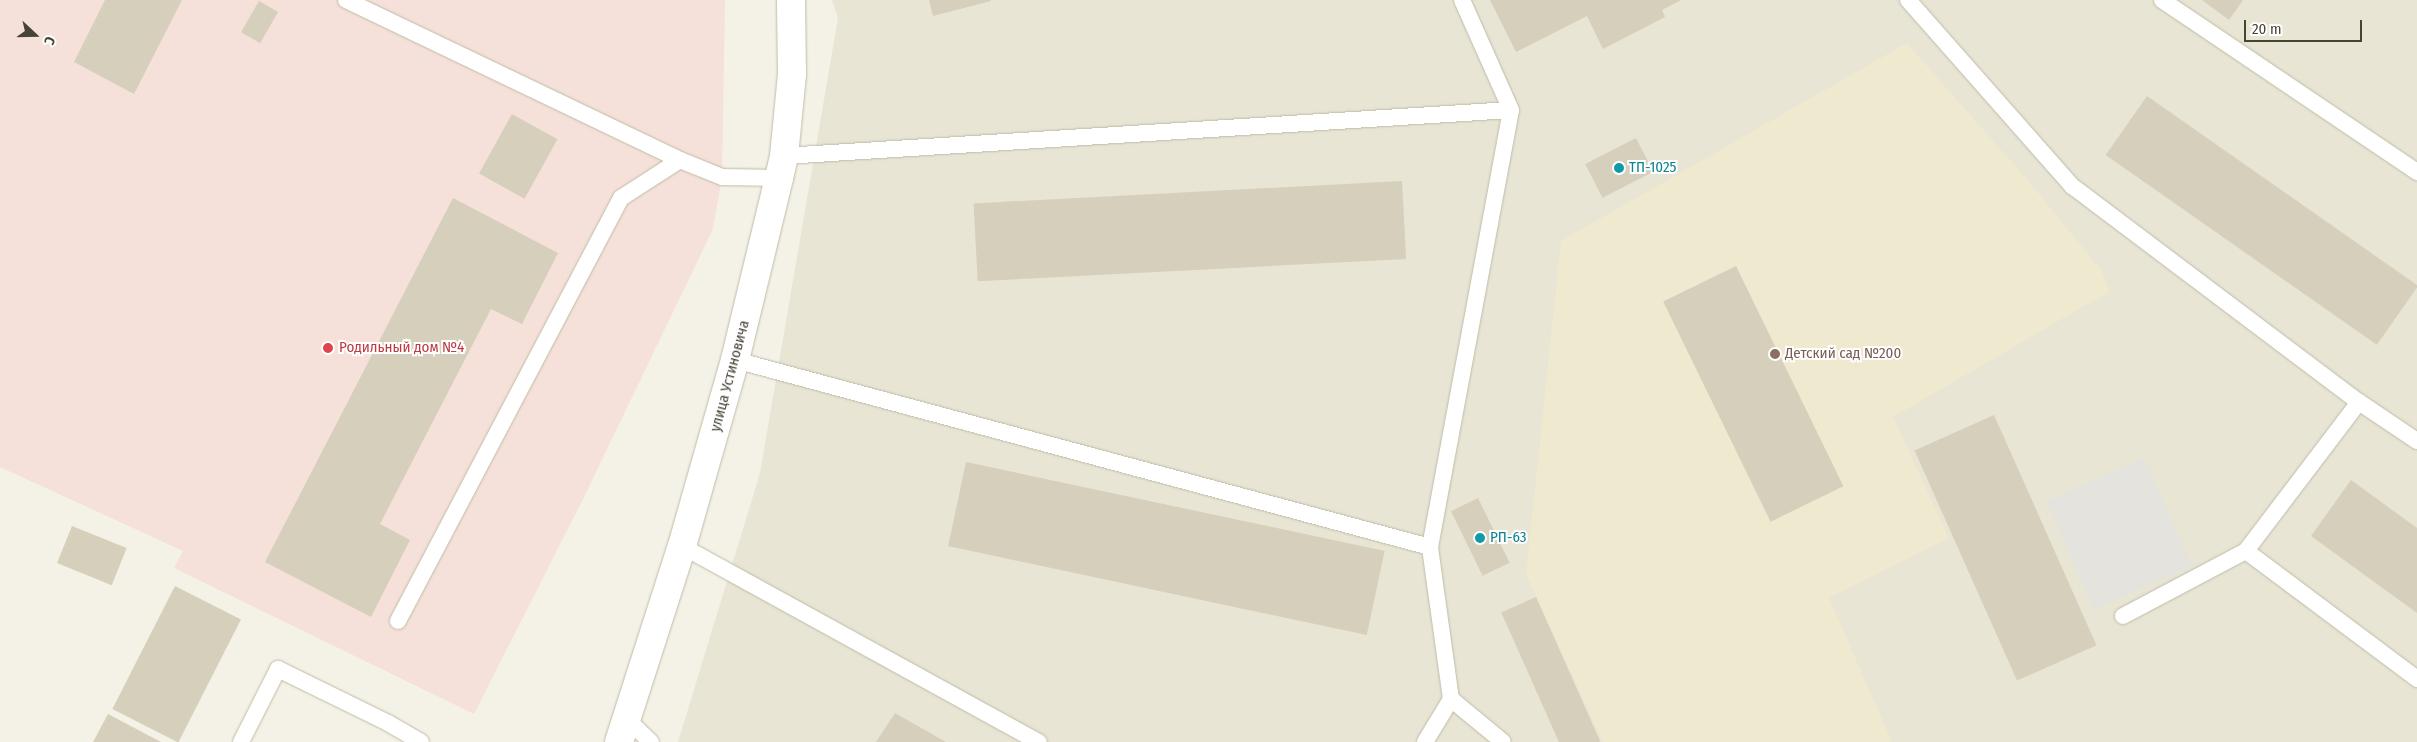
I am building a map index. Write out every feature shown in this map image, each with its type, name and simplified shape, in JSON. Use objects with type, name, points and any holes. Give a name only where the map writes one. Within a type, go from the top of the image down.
[{"type":"street","name":"улица Устиновича","points":[[623,731],[682,546],[735,360],[782,167],[792,74],[791,0]]},
{"type":"lane","points":[[346,0],[680,160],[722,178],[782,167],[1511,110]]},
{"type":"lane","points":[[1425,742],[1451,699],[1430,547],[1511,110],[1462,0]]},
{"type":"lane","points":[[1908,0],[2072,186],[2359,402],[2417,441]]},
{"type":"lane","points":[[2162,0],[2417,172]]},
{"type":"lane","points":[[398,621],[621,198],[680,160]]},
{"type":"lane","points":[[735,360],[1430,547]]},
{"type":"lane","points":[[2123,616],[2246,551],[2359,402]]},
{"type":"lane","points":[[682,546],[1039,742]]},
{"type":"lane","points":[[2246,551],[2417,679]]},
{"type":"lane","points":[[242,742],[278,669],[388,723],[421,742]]},
{"type":"lane","points":[[1451,699],[1503,742]]},
{"type":"lane","points":[[623,731],[651,742]]},
{"type":"shaded area","name":"Родильный дом №4","points":[[0,0],[725,0],[722,177],[713,229],[584,497],[474,714],[174,568],[183,551],[0,467]]},
{"type":"shaded area","points":[[832,0],[2417,0],[2417,742],[678,742],[760,473],[838,18]]},
{"type":"shaded area","name":"Детский сад №200","points":[[1907,43],[2030,183],[2101,270],[2110,291],[1893,417],[1949,538],[1829,598],[1892,742],[1603,742],[1526,574],[1561,241]]},
{"type":"shaded area","points":[[2144,458],[2192,566],[2094,609],[2046,502]]},
{"type":"building","points":[[105,0],[182,0],[134,94],[74,62]]},
{"type":"building","points":[[929,0],[991,0],[991,1],[933,16]]},
{"type":"building","points":[[1490,0],[1681,0],[1662,10],[1665,17],[1603,49],[1587,16],[1516,52]]},
{"type":"building","points":[[2202,0],[2243,0],[2229,20]]},
{"type":"building","points":[[259,1],[278,12],[260,43],[241,32]]},
{"type":"building","points":[[2147,96],[2417,285],[2377,345],[2106,155]]},
{"type":"building","points":[[512,114],[557,139],[525,199],[479,173]]},
{"type":"building","name":"ТП-1025","points":[[1636,138],[1653,172],[1602,198],[1585,164]]},
{"type":"building","points":[[1402,181],[1406,259],[978,281],[974,203]]},
{"type":"building","points":[[453,198],[558,253],[522,324],[491,309],[380,524],[410,540],[371,617],[265,562]]},
{"type":"building","points":[[1736,266],[1843,486],[1771,522],[1663,302]]},
{"type":"building","points":[[1994,415],[2096,645],[2017,681],[1915,450]]},
{"type":"building","points":[[966,462],[1385,551],[1367,635],[948,546]]},
{"type":"building","points":[[2351,480],[2417,528],[2417,613],[2311,536]]},
{"type":"building","name":"РП-63","points":[[1478,498],[1510,563],[1483,576],[1451,511]]},
{"type":"building","points":[[72,526],[127,548],[112,585],[57,563]]},
{"type":"building","points":[[175,586],[241,620],[179,742],[112,709]]},
{"type":"building","points":[[1536,597],[1600,741],[1559,742],[1501,612]]},
{"type":"building","points":[[895,713],[946,742],[876,742]]},
{"type":"building","points":[[108,714],[161,742],[93,742]]},
{"type":"place","name":"ТП-1025","points":[[1619,168]]},
{"type":"place","name":"Родильный дом №4","points":[[328,348]]},
{"type":"place","name":"Детский сад №200","points":[[1775,354]]},
{"type":"place","name":"РП-63","points":[[1480,538]]}]
